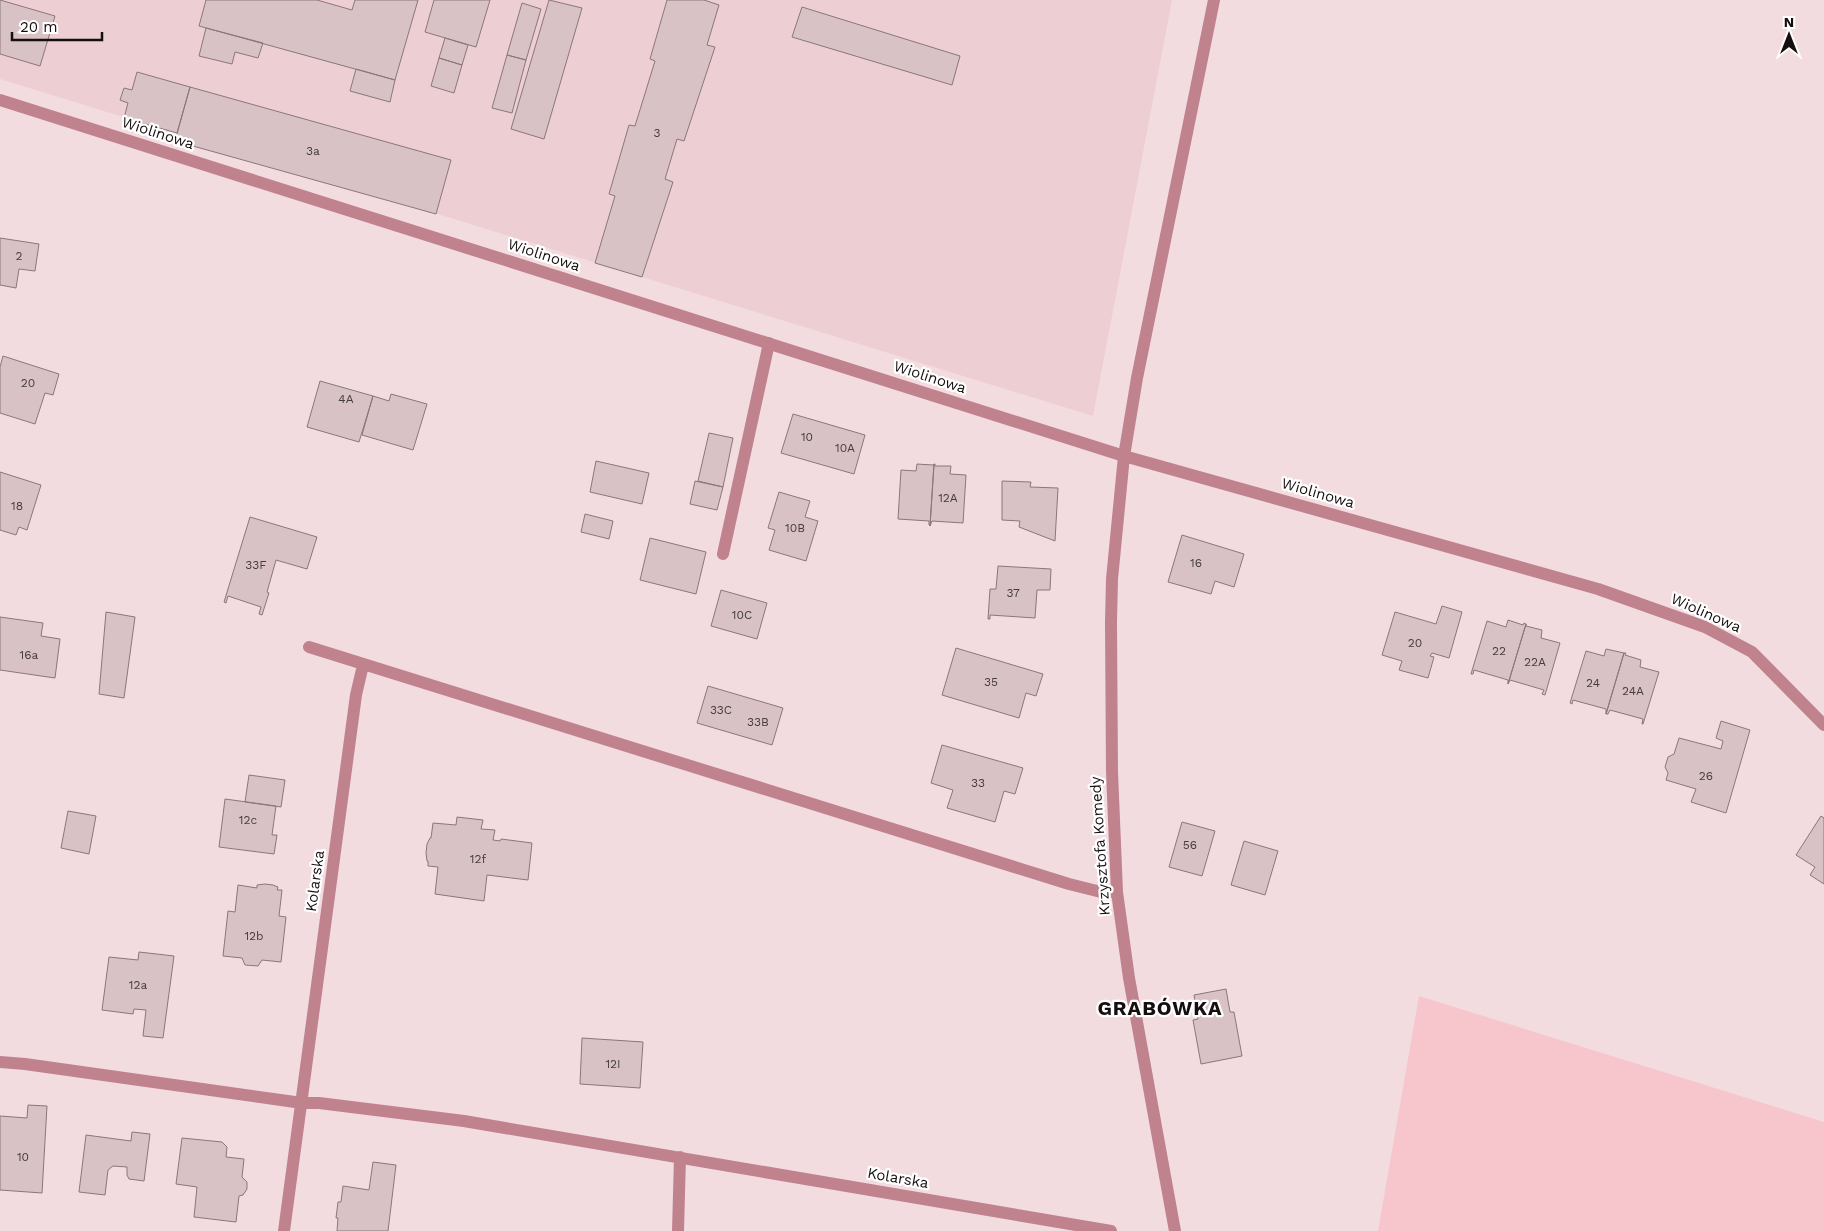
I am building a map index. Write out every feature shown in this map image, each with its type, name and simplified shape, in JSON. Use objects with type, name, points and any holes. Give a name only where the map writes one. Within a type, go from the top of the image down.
[{"type":"street","name":"Krzysztofa Komedy","points":[[1175,1231],[1129,978],[1117,892],[1112,772],[1112,579],[1124,456],[1137,378],[1214,0]]},
{"type":"street","name":"Wiolinowa","points":[[0,100],[1124,456],[1598,589],[1672,614],[1705,627],[1752,652],[1824,725]]},
{"type":"street","points":[[723,554],[769,343]]},
{"type":"street","points":[[309,647],[1069,884],[1101,892],[1117,892]]},
{"type":"street","name":"Kolarska","points":[[284,1231],[356,695],[363,664]]},
{"type":"street","name":"Kolarska","points":[[0,1062],[302,1103],[320,1103],[464,1121],[1111,1231]]},
{"type":"street","points":[[678,1231],[680,1157]]},
{"type":"shaded area","points":[[0,0],[1172,0],[1093,416],[0,79]]},
{"type":"shaded area","points":[[1419,996],[1824,1122],[1824,1231],[1378,1231]]},
{"type":"building","points":[[0,0],[55,16],[40,66],[0,54]]},
{"type":"building","points":[[206,0],[317,0],[352,10],[355,0],[418,0],[395,80],[199,26]]},
{"type":"building","points":[[434,0],[490,0],[476,47],[425,32]]},
{"type":"building","points":[[549,0],[582,8],[544,139],[511,129]]},
{"type":"building","points":[[667,0],[704,0],[719,5],[707,45],[715,47],[684,141],[677,139],[665,179],[673,182],[642,277],[595,263],[615,196],[609,194],[629,125],[635,126],[655,61],[650,59]]},
{"type":"building","points":[[522,3],[541,9],[526,60],[507,55]]},
{"type":"building","points":[[802,7],[960,56],[952,85],[792,37]]},
{"type":"building","points":[[206,28],[263,43],[258,58],[235,52],[232,64],[199,56]]},
{"type":"building","points":[[445,38],[468,45],[462,65],[439,58]]},
{"type":"building","points":[[507,55],[526,60],[512,113],[492,108]]},
{"type":"building","points":[[439,58],[462,65],[454,93],[431,86]]},
{"type":"building","points":[[356,69],[395,80],[390,102],[350,91]]},
{"type":"building","points":[[137,72],[190,87],[177,133],[124,118],[128,103],[120,100],[124,88],[132,90]]},
{"type":"building","points":[[190,87],[451,160],[436,214],[175,141]]},
{"type":"building","points":[[0,238],[39,244],[35,271],[19,269],[16,288],[0,285]]},
{"type":"building","points":[[3,356],[59,374],[53,395],[45,393],[35,424],[0,413],[0,367]]},
{"type":"building","points":[[320,381],[373,396],[359,442],[307,427]]},
{"type":"building","points":[[391,394],[427,404],[413,450],[362,435],[373,396],[389,401]]},
{"type":"building","points":[[793,414],[865,435],[854,474],[781,453]]},
{"type":"building","points":[[709,433],[733,438],[723,487],[698,481]]},
{"type":"building","points":[[596,461],[649,473],[642,504],[590,492]]},
{"type":"building","points":[[917,464],[934,464],[930,526],[929,521],[898,519],[901,470],[916,471]]},
{"type":"building","points":[[934,464],[935,466],[951,466],[950,474],[966,475],[963,523],[932,521],[930,526]]},
{"type":"building","points":[[0,472],[41,485],[27,530],[19,527],[16,535],[0,530]]},
{"type":"building","points":[[695,481],[723,487],[717,510],[690,504]]},
{"type":"building","points":[[1002,481],[1031,482],[1030,487],[1058,488],[1055,541],[1019,527],[1020,521],[1002,520]]},
{"type":"building","points":[[779,492],[810,501],[805,517],[818,521],[806,561],[769,550],[775,530],[768,528]]},
{"type":"building","points":[[585,514],[613,521],[609,539],[581,532]]},
{"type":"building","points":[[250,517],[317,537],[307,569],[276,560],[262,615],[259,614],[261,607],[228,596],[226,603],[224,602]]},
{"type":"building","points":[[1182,535],[1244,554],[1234,587],[1215,581],[1211,594],[1168,582]]},
{"type":"building","points":[[650,538],[706,552],[696,594],[640,580]]},
{"type":"building","points":[[998,566],[1051,569],[1050,590],[1037,590],[1035,618],[990,615],[990,619],[988,619],[990,589],[996,589]]},
{"type":"building","points":[[721,590],[767,603],[757,639],[711,626]]},
{"type":"building","points":[[1442,606],[1462,612],[1449,658],[1432,653],[1430,656],[1434,657],[1428,678],[1399,670],[1402,661],[1382,655],[1395,612],[1436,624]]},
{"type":"building","points":[[106,612],[135,617],[124,698],[99,694]]},
{"type":"building","points":[[0,617],[43,623],[41,636],[60,639],[55,678],[0,670]]},
{"type":"building","points":[[1508,620],[1523,625],[1524,623],[1526,624],[1508,684],[1508,680],[1474,670],[1473,674],[1471,674],[1487,621],[1506,627]]},
{"type":"building","points":[[1526,624],[1526,626],[1542,630],[1541,638],[1560,643],[1545,695],[1542,694],[1544,690],[1510,680],[1508,684]]},
{"type":"building","points":[[956,648],[1043,674],[1036,696],[1026,693],[1019,718],[942,695]]},
{"type":"building","points":[[1606,649],[1624,653],[1606,714],[1606,709],[1573,700],[1572,704],[1570,703],[1586,651],[1604,656]]},
{"type":"building","points":[[1624,653],[1641,660],[1640,667],[1659,672],[1643,724],[1643,719],[1610,710],[1606,714]]},
{"type":"building","points":[[708,686],[783,708],[772,745],[697,723]]},
{"type":"building","points":[[1721,721],[1750,730],[1726,813],[1691,802],[1696,789],[1666,780],[1668,773],[1665,767],[1668,757],[1674,754],[1679,738],[1721,749],[1723,741],[1716,738]]},
{"type":"building","points":[[942,745],[1023,768],[1015,794],[1004,791],[995,822],[947,808],[953,790],[931,783]]},
{"type":"building","points":[[249,775],[285,780],[281,807],[245,802]]},
{"type":"building","points":[[225,799],[276,806],[272,835],[277,835],[274,854],[219,847]]},
{"type":"building","points":[[68,811],[96,816],[89,854],[61,848]]},
{"type":"building","points":[[1821,816],[1824,818],[1824,884],[1810,875],[1815,867],[1796,855]]},
{"type":"building","points":[[457,817],[483,820],[481,829],[495,830],[493,840],[500,841],[501,839],[532,843],[528,880],[487,875],[484,901],[435,894],[438,867],[428,866],[426,853],[433,823],[456,825]]},
{"type":"building","points":[[1182,822],[1215,831],[1202,876],[1169,867]]},
{"type":"building","points":[[1244,841],[1278,851],[1265,895],[1231,885]]},
{"type":"building","points":[[238,885],[257,888],[257,885],[273,885],[278,887],[277,890],[282,890],[279,916],[286,917],[281,962],[262,960],[258,966],[245,965],[242,958],[223,956],[228,911],[235,912]]},
{"type":"building","points":[[139,952],[174,956],[163,1038],[143,1036],[146,1010],[134,1009],[133,1014],[102,1010],[109,957],[138,960]]},
{"type":"building","points":[[1226,989],[1230,1012],[1234,1012],[1242,1056],[1201,1064],[1193,1020],[1198,1019],[1194,995]]},
{"type":"building","points":[[582,1038],[643,1042],[640,1088],[580,1084]]},
{"type":"building","points":[[28,1105],[47,1106],[42,1193],[0,1190],[0,1116],[27,1118]]},
{"type":"building","points":[[132,1132],[150,1134],[144,1181],[129,1179],[127,1167],[113,1166],[108,1170],[105,1195],[79,1192],[86,1135],[131,1141]]},
{"type":"building","points":[[182,1138],[222,1142],[227,1147],[226,1157],[244,1159],[242,1177],[247,1182],[247,1189],[243,1195],[239,1196],[236,1222],[194,1217],[197,1187],[176,1184]]},
{"type":"building","points":[[373,1162],[396,1165],[388,1231],[337,1231],[338,1202],[341,1202],[343,1186],[369,1190]]},
{"type":"district","name":"GRABÓWKA","points":[[1160,1008]]}]
